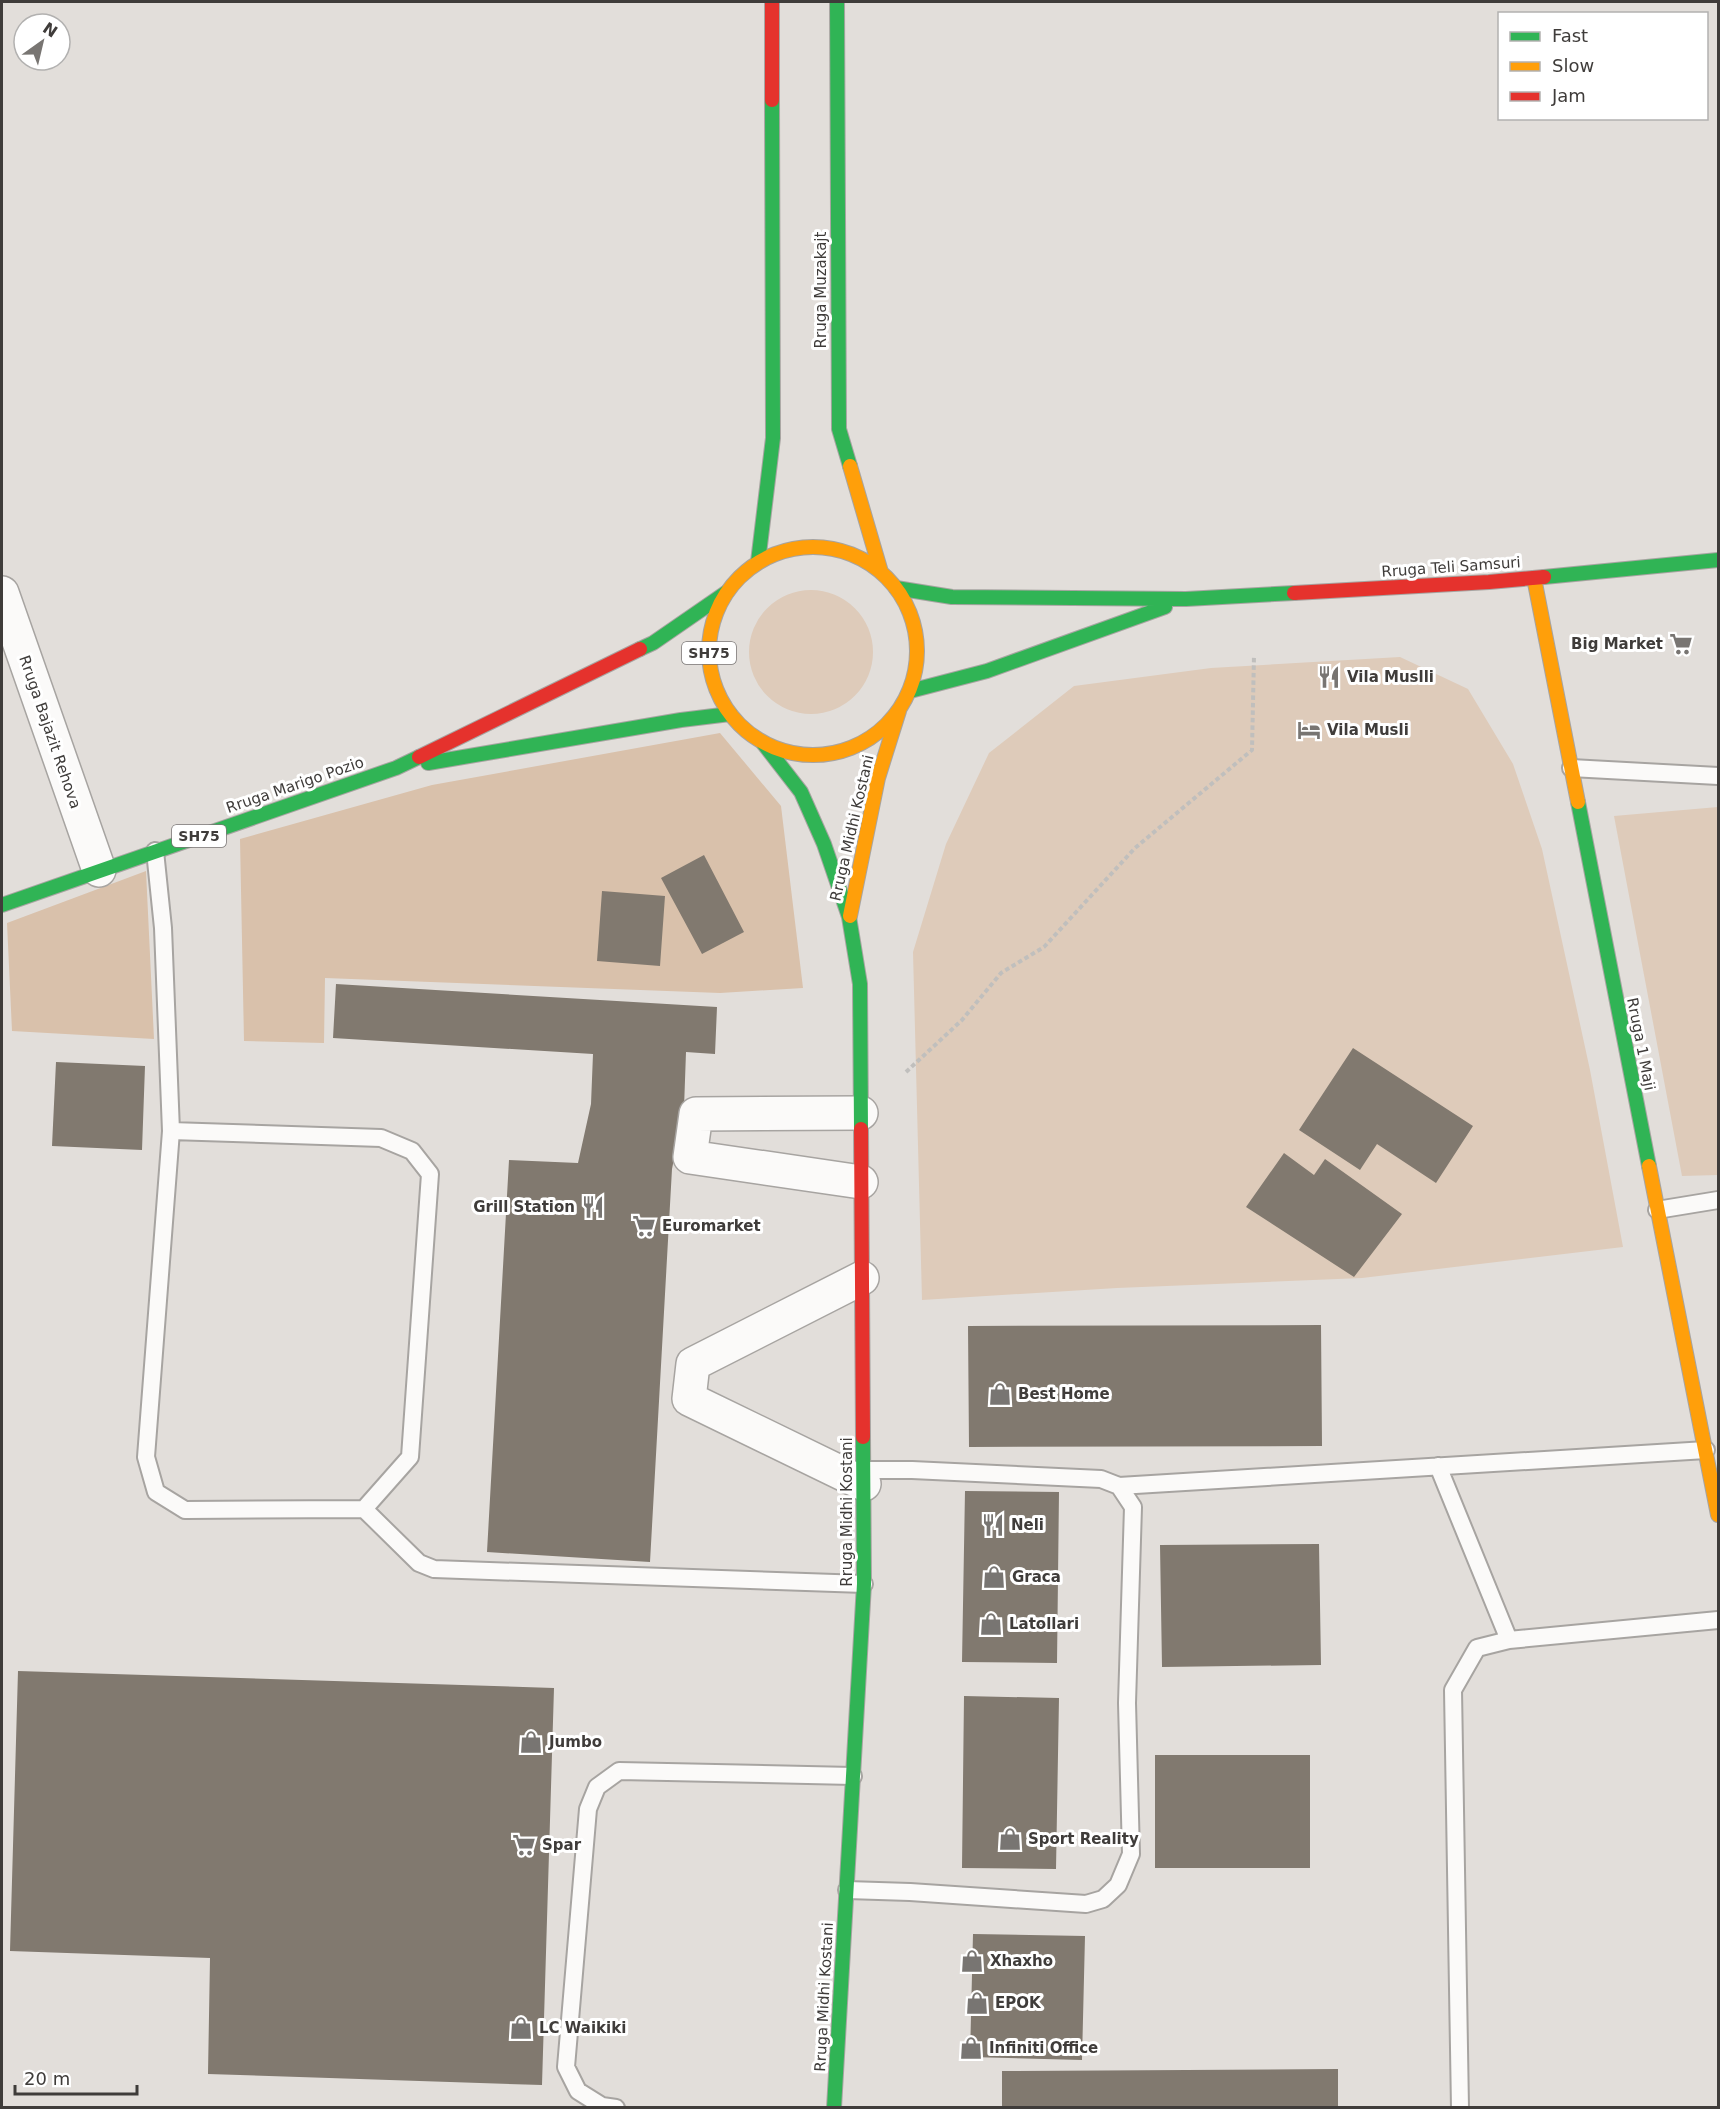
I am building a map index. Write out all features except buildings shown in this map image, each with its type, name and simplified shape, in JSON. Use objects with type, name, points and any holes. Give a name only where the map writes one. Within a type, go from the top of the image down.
[{"type":"main road","points":[[758,562],[773,438],[772,2]]},
{"type":"main road","name":"Rruga Muzakajt","points":[[837,2],[839,429],[881,572]]},
{"type":"main road","name":"SH75","points":[[821,547],[843,551],[881,572],[896,588],[911,617],[918,649],[916,670],[910,691],[899,711],[868,741],[848,750],[827,755],[805,755],[784,751],[763,743],[745,730],[730,714],[719,696],[708,654],[710,632],[716,611],[727,592],[741,575],[758,562],[778,553],[799,548],[821,547]]},
{"type":"main road","name":"Rruga Teli Samsuri","points":[[896,588],[952,597],[1186,599],[1534,578],[1719,560]]},
{"type":"main road","name":"Rruga 1 Maji","points":[[1534,578],[1718,1513]]},
{"type":"main road","name":"Rruga Marigo Pozio","points":[[2,905],[396,768],[653,643],[727,592]]},
{"type":"main road","name":"Rruga Teli Samsuri","points":[[910,691],[987,671],[1186,599]]},
{"type":"main road","name":"Rruga Midhi Kostani","points":[[849,917],[878,778],[899,711]]},
{"type":"main road","name":"Rruga Marigo Pozio","points":[[396,768],[681,720],[730,714]]},
{"type":"main road","name":"Rruga Midhi Kostani","points":[[763,743],[801,792],[824,844],[849,917],[860,984],[864,1584],[834,2108]]},
{"type":"street","name":"Rruga Bajazit Rehova","points":[[2,593],[99,870]]},
{"type":"street","points":[[861,1113],[696,1114],[690,1158],[861,1182]]},
{"type":"street","points":[[862,1278],[693,1364],[689,1399],[864,1477]]},
{"type":"lane","points":[[1571,768],[1719,776]]},
{"type":"lane","points":[[155,851],[163,928],[171,1131],[146,1457],[156,1492],[185,1510],[364,1509],[419,1563],[434,1569],[864,1584]]},
{"type":"lane","points":[[171,1131],[381,1137],[412,1151],[430,1174],[410,1456],[364,1509]]},
{"type":"lane","points":[[1658,1210],[1719,1200]]},
{"type":"lane","points":[[864,1477],[912,1470],[1101,1479],[1119,1486],[1706,1450]]},
{"type":"lane","points":[[1438,1466],[1509,1640]]},
{"type":"lane","points":[[847,1890],[1086,1904],[1103,1899],[1118,1885],[1131,1854],[1127,1703],[1133,1507],[1119,1486]]},
{"type":"lane","points":[[1460,2108],[1454,1690],[1477,1648],[1509,1640],[1719,1620]]},
{"type":"lane","points":[[616,2108],[602,2106],[578,2091],[566,2067],[588,1809],[597,1787],[618,1770],[854,1776]]},
{"type":"path","points":[[906,1072],[962,1020],[1001,973],[1044,947],[1135,848],[1252,750],[1254,655]]},
{"type":"shaded area","points":[[811,590],[835,595],[846,600],[855,608],[863,617],[868,628],[873,652],[868,676],[863,687],[855,696],[846,704],[835,709],[811,714],[787,709],[776,704],[767,696],[759,687],[754,676],[749,652],[754,628],[759,617],[767,608],[776,600],[787,595]]},
{"type":"shaded area","points":[[1400,657],[1468,689],[1513,764],[1542,849],[1590,1070],[1623,1247],[1362,1278],[1117,1288],[922,1300],[913,952],[946,844],[989,753],[1074,686],[1211,668]]},
{"type":"shaded area","points":[[720,733],[781,806],[803,988],[720,993],[325,978],[324,1043],[244,1041],[240,839],[432,785]]},
{"type":"shaded area","points":[[1718,807],[1718,1175],[1682,1176],[1614,816]]},
{"type":"shaded area","points":[[146,871],[154,1039],[12,1031],[7,923]]},
{"type":"traffic: fast","points":[[837,2],[839,429],[850,466]]},
{"type":"traffic: fast","points":[[758,562],[773,438],[772,100]]},
{"type":"traffic: fast","points":[[1544,577],[1718,560]]},
{"type":"traffic: fast","points":[[896,588],[952,597],[1186,599],[1294,593]]},
{"type":"traffic: fast","points":[[640,649],[653,643],[727,592]]},
{"type":"traffic: fast","points":[[910,691],[987,671],[1165,607]]},
{"type":"traffic: fast","points":[[428,763],[681,720],[730,714]]},
{"type":"traffic: fast","points":[[763,743],[801,792],[824,844],[849,917],[860,984],[861,1129]]},
{"type":"traffic: fast","points":[[2,905],[396,768],[419,757]]},
{"type":"traffic: fast","points":[[1578,802],[1649,1166]]},
{"type":"traffic: fast","points":[[834,2108],[864,1584],[863,1437]]},
{"type":"traffic: slow","points":[[850,466],[881,572]]},
{"type":"traffic: slow","points":[[803,547],[823,547],[843,551],[862,559],[887,577],[900,593],[909,611],[917,641],[917,651],[913,681],[909,691],[900,709],[887,725],[871,738],[843,751],[823,755],[803,755],[783,751],[764,743],[747,732],[732,717],[713,681],[709,661],[709,641],[713,621],[721,602],[732,585],[747,570],[783,551],[803,547]]},
{"type":"traffic: slow","points":[[1534,578],[1578,802]]},
{"type":"traffic: slow","points":[[850,916],[878,778],[899,711]]},
{"type":"traffic: slow","points":[[1649,1166],[1718,1515]]},
{"type":"traffic: jam","points":[[772,2],[772,100]]},
{"type":"traffic: jam","points":[[1294,593],[1544,577]]},
{"type":"traffic: jam","points":[[419,757],[640,649]]},
{"type":"traffic: jam","points":[[861,1129],[863,1437]]},
{"type":"place","name":"Big Market","points":[[1681,644]]},
{"type":"place","name":"Vila Muslli","points":[[1329,677]]},
{"type":"place","name":"Vila Musli","points":[[1309,730]]},
{"type":"place","name":"Grill Station","points":[[593,1207]]},
{"type":"place","name":"Euromarket","points":[[644,1226]]},
{"type":"place","name":"Best Home","points":[[1000,1394]]},
{"type":"place","name":"Neli","points":[[993,1525]]},
{"type":"place","name":"Graca","points":[[994,1577]]},
{"type":"place","name":"Latollari","points":[[991,1624]]},
{"type":"place","name":"Jumbo","points":[[531,1742]]},
{"type":"place","name":"Sport Reality","points":[[1010,1839]]},
{"type":"place","name":"Spar","points":[[524,1845]]},
{"type":"place","name":"Xhaxho","points":[[972,1961]]},
{"type":"place","name":"EPOK","points":[[977,2003]]},
{"type":"place","name":"LC Waikiki","points":[[521,2028]]},
{"type":"place","name":"Infiniti Office","points":[[971,2048]]}]
